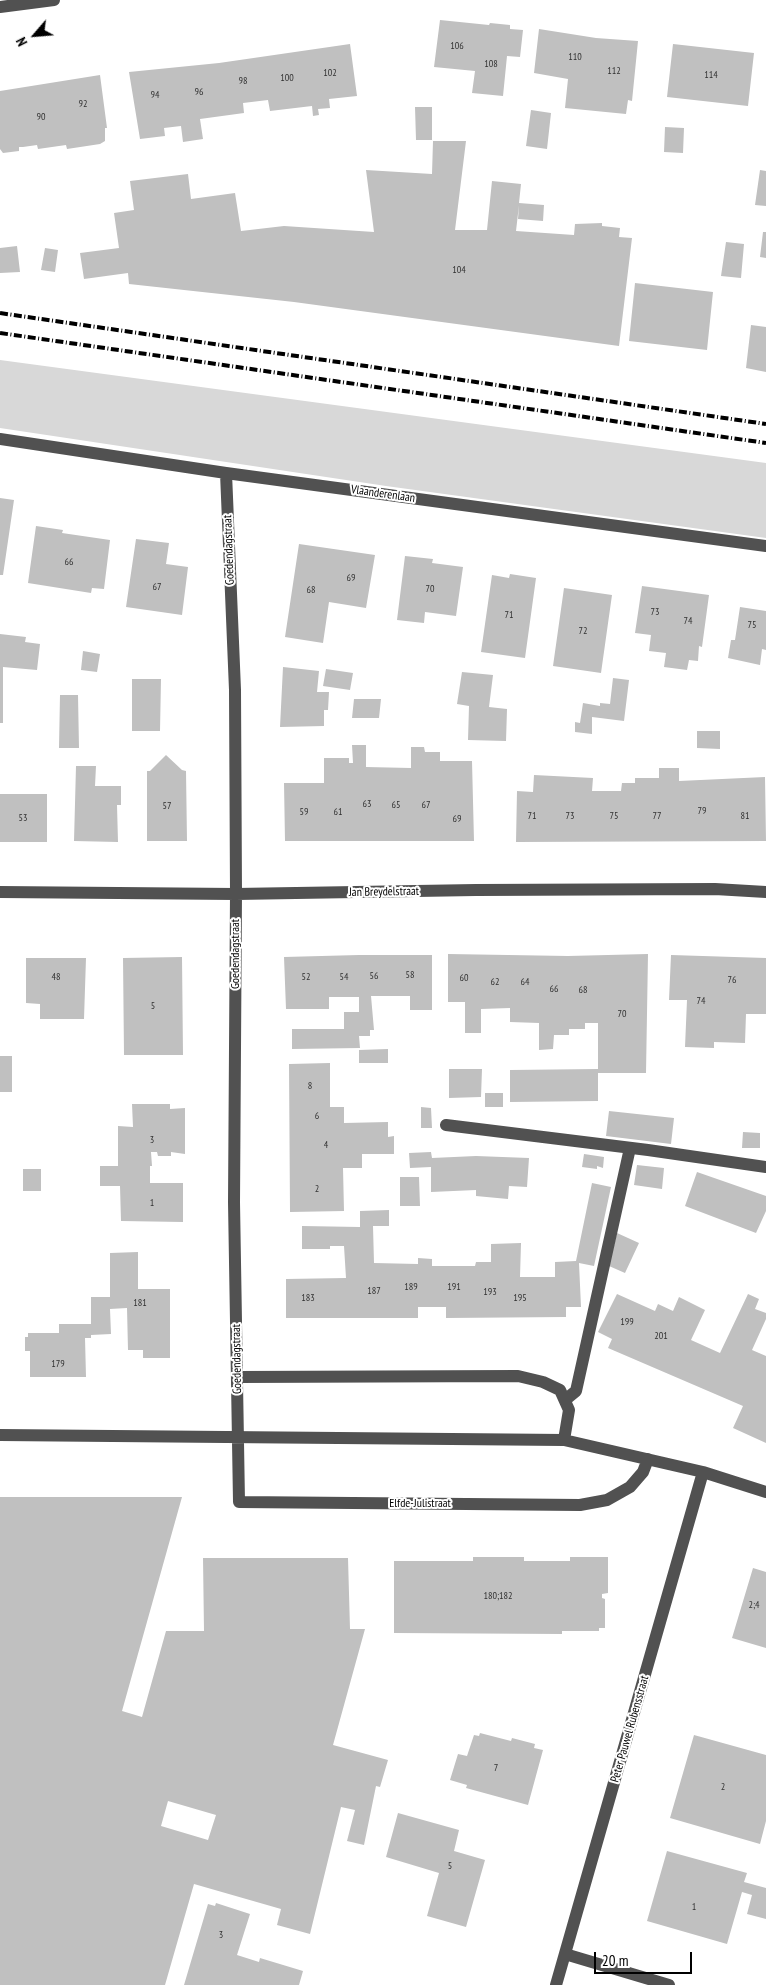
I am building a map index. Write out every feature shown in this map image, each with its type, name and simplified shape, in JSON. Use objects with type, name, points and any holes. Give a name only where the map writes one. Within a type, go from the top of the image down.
[{"type":"street","points":[[0,7],[54,0]]},
{"type":"street","name":"Vlaanderenlaan","points":[[0,439],[226,473],[766,546]]},
{"type":"street","name":"Goedendagstraat","points":[[226,473],[235,690],[234,1202],[238,1436]]},
{"type":"street","name":"Jan Breydelstraat","points":[[0,892],[236,894],[476,890],[715,890],[766,892]]},
{"type":"street","points":[[446,1125],[766,1167]]},
{"type":"street","points":[[565,1400],[576,1391],[630,1148]]},
{"type":"street","points":[[238,1377],[518,1376],[543,1382],[560,1390],[569,1410],[564,1440]]},
{"type":"street","points":[[0,1434],[564,1440],[703,1472],[766,1492]]},
{"type":"street","name":"Elfde-Julistraat","points":[[238,1436],[239,1502],[580,1505],[607,1500],[630,1487],[643,1472],[648,1460]]},
{"type":"street","name":"Peter Pauwel Rubensstraat","points":[[556,1985],[703,1472]]},
{"type":"street","points":[[565,1954],[669,1985]]},
{"type":"shaded area","points":[[0,360],[766,463],[766,538],[386,486],[0,428]]},
{"type":"building","points":[[440,20],[510,25],[510,29],[523,30],[520,57],[507,56],[503,96],[472,93],[475,71],[434,67]]},
{"type":"building","points":[[539,29],[596,38],[638,41],[632,101],[628,100],[626,114],[565,108],[568,79],[534,73]]},
{"type":"building","points":[[350,44],[357,96],[329,99],[330,108],[318,109],[319,115],[313,116],[312,106],[270,111],[268,100],[243,103],[244,113],[200,119],[203,139],[183,142],[181,126],[164,128],[165,136],[140,139],[129,72],[219,63]]},
{"type":"building","points":[[673,44],[754,53],[748,106],[667,97]]},
{"type":"building","points":[[100,75],[107,128],[105,128],[105,141],[100,144],[67,149],[66,145],[38,149],[37,145],[19,147],[19,151],[3,153],[0,149],[0,91]]},
{"type":"building","points":[[415,107],[432,107],[432,140],[416,140]]},
{"type":"building","points":[[531,110],[551,113],[547,149],[526,146]]},
{"type":"building","points":[[665,127],[684,128],[683,153],[664,152]]},
{"type":"building","points":[[433,141],[466,141],[455,230],[487,230],[492,181],[521,184],[519,203],[544,205],[543,221],[518,219],[519,205],[516,231],[574,235],[575,224],[602,223],[602,226],[620,228],[619,237],[632,238],[619,346],[294,302],[129,284],[128,273],[84,279],[80,253],[119,248],[114,213],[134,210],[130,181],[188,174],[191,199],[235,193],[241,231],[284,226],[374,232],[366,170],[432,174]]},
{"type":"building","points":[[760,170],[766,171],[766,206],[755,205]]},
{"type":"building","points":[[763,232],[766,232],[766,258],[760,257]]},
{"type":"building","points":[[726,242],[744,244],[741,278],[721,276]]},
{"type":"building","points":[[17,246],[20,272],[0,273],[0,248]]},
{"type":"building","points":[[45,248],[58,250],[55,272],[41,270]]},
{"type":"building","points":[[635,283],[713,292],[707,350],[629,341]]},
{"type":"building","points":[[751,325],[766,327],[766,372],[746,368]]},
{"type":"building","points":[[0,498],[14,500],[3,575],[0,575]]},
{"type":"building","points":[[36,526],[63,530],[62,533],[110,540],[104,589],[92,588],[91,593],[28,583]]},
{"type":"building","points":[[136,539],[169,543],[166,564],[188,567],[182,615],[126,607]]},
{"type":"building","points":[[299,544],[375,555],[366,608],[329,602],[323,643],[285,637]]},
{"type":"building","points":[[405,556],[433,559],[432,563],[463,567],[456,616],[425,612],[424,623],[397,620]]},
{"type":"building","points":[[510,574],[536,578],[525,658],[481,652],[492,575],[509,578]]},
{"type":"building","points":[[642,586],[709,595],[702,647],[699,646],[698,661],[689,660],[687,670],[664,667],[666,653],[649,651],[651,635],[635,633]]},
{"type":"building","points":[[564,588],[612,595],[601,673],[553,666]]},
{"type":"building","points":[[740,607],[766,611],[766,650],[762,649],[760,665],[728,658],[731,640],[735,640]]},
{"type":"building","points":[[0,634],[26,637],[25,642],[40,644],[37,670],[3,667],[3,723],[0,723]]},
{"type":"building","points":[[83,651],[100,654],[97,672],[81,670]]},
{"type":"building","points":[[283,667],[319,671],[317,692],[329,692],[328,710],[324,710],[324,726],[280,727]]},
{"type":"building","points":[[326,669],[353,673],[350,690],[323,686]]},
{"type":"building","points":[[462,672],[493,675],[489,707],[507,709],[506,741],[468,740],[469,706],[457,704]]},
{"type":"building","points":[[613,678],[629,680],[624,721],[592,717],[592,734],[575,732],[575,722],[580,723],[583,703],[600,706],[600,703],[610,704]]},
{"type":"building","points":[[132,679],[161,679],[160,731],[132,731]]},
{"type":"building","points":[[60,695],[78,695],[79,748],[59,748]]},
{"type":"building","points":[[354,699],[381,699],[379,718],[352,718]]},
{"type":"building","points":[[697,731],[720,731],[720,749],[697,748]]},
{"type":"building","points":[[352,745],[366,745],[366,767],[411,768],[411,747],[424,747],[425,752],[440,752],[440,761],[472,761],[474,841],[285,841],[284,783],[324,783],[324,758],[349,758],[349,763],[353,763]]},
{"type":"building","points":[[166,755],[182,770],[186,771],[187,841],[147,841],[147,771],[150,771]]},
{"type":"building","points":[[76,766],[96,766],[95,786],[121,786],[121,805],[117,805],[118,842],[74,841]]},
{"type":"building","points":[[659,768],[679,768],[679,781],[765,777],[766,841],[516,842],[517,791],[533,792],[534,775],[593,778],[592,791],[621,791],[622,783],[635,783],[635,778],[659,778]]},
{"type":"building","points":[[0,794],[47,794],[47,842],[0,842]]},
{"type":"building","points":[[448,954],[568,956],[648,954],[646,1073],[598,1073],[598,1101],[510,1102],[510,1070],[598,1069],[598,1023],[585,1023],[585,1029],[569,1029],[569,1035],[554,1035],[553,1049],[539,1050],[539,1023],[510,1022],[510,1008],[481,1009],[481,1033],[465,1033],[465,1002],[448,1002]]},
{"type":"building","points":[[432,955],[432,1010],[410,1010],[410,996],[371,996],[374,1030],[370,1030],[370,1036],[359,1036],[360,1048],[292,1049],[292,1029],[344,1029],[344,1012],[359,1012],[359,997],[329,997],[329,1009],[286,1009],[284,957]]},
{"type":"building","points":[[671,955],[766,958],[766,1014],[746,1014],[745,1043],[714,1042],[714,1048],[685,1047],[687,1000],[669,1000]]},
{"type":"building","points":[[182,957],[183,1055],[124,1055],[123,958]]},
{"type":"building","points":[[26,958],[86,958],[84,1019],[40,1019],[40,1004],[26,1003]]},
{"type":"building","points":[[388,1049],[388,1063],[359,1063],[359,1050]]},
{"type":"building","points":[[0,1056],[12,1056],[12,1092],[0,1092]]},
{"type":"building","points":[[330,1063],[330,1107],[344,1107],[344,1123],[388,1122],[388,1137],[394,1136],[394,1154],[362,1154],[362,1168],[343,1168],[344,1211],[290,1212],[289,1064]]},
{"type":"building","points":[[449,1069],[482,1069],[481,1097],[449,1098]]},
{"type":"building","points":[[485,1093],[503,1093],[503,1107],[485,1107]]},
{"type":"building","points":[[132,1104],[170,1104],[170,1109],[185,1108],[185,1154],[171,1152],[171,1156],[158,1156],[157,1152],[151,1152],[152,1166],[150,1166],[150,1183],[183,1183],[183,1222],[121,1221],[120,1186],[100,1186],[100,1166],[118,1166],[118,1126],[133,1127]]},
{"type":"building","points":[[421,1107],[431,1108],[432,1128],[421,1128]]},
{"type":"building","points":[[609,1111],[674,1118],[671,1144],[606,1136]]},
{"type":"building","points":[[743,1132],[760,1133],[760,1148],[742,1148]]},
{"type":"building","points":[[431,1152],[432,1158],[476,1156],[529,1158],[527,1187],[509,1186],[508,1199],[476,1196],[476,1190],[431,1192],[431,1167],[410,1168],[409,1153]]},
{"type":"building","points":[[584,1154],[604,1157],[603,1168],[597,1166],[597,1169],[582,1167]]},
{"type":"building","points":[[637,1165],[664,1168],[662,1189],[634,1185]]},
{"type":"building","points":[[23,1169],[41,1169],[41,1191],[23,1191]]},
{"type":"building","points":[[697,1172],[766,1196],[766,1211],[756,1233],[685,1206]]},
{"type":"building","points":[[400,1177],[419,1177],[420,1206],[400,1206]]},
{"type":"building","points":[[592,1183],[611,1187],[594,1266],[579,1263],[581,1307],[566,1307],[566,1317],[446,1318],[446,1307],[418,1307],[418,1318],[286,1318],[286,1279],[346,1278],[344,1246],[330,1246],[330,1249],[302,1249],[302,1226],[360,1227],[360,1211],[389,1210],[389,1226],[373,1226],[374,1263],[418,1264],[418,1258],[432,1259],[432,1266],[475,1266],[476,1262],[491,1262],[491,1244],[521,1243],[520,1277],[555,1277],[555,1262],[576,1261]]},
{"type":"building","points":[[617,1233],[639,1243],[625,1273],[609,1266]]},
{"type":"building","points":[[138,1252],[138,1289],[170,1289],[170,1358],[143,1358],[143,1350],[128,1350],[127,1308],[110,1309],[111,1334],[91,1335],[91,1338],[85,1338],[86,1377],[30,1377],[30,1351],[25,1351],[25,1337],[28,1337],[28,1333],[59,1333],[59,1324],[91,1324],[91,1297],[110,1297],[110,1253]]},
{"type":"building","points":[[617,1294],[655,1311],[658,1304],[673,1311],[679,1297],[705,1310],[691,1340],[720,1353],[748,1294],[759,1299],[755,1309],[766,1313],[766,1319],[752,1350],[766,1356],[766,1443],[733,1428],[743,1406],[608,1348],[612,1339],[598,1332]]},
{"type":"building","points":[[0,1497],[182,1497],[122,1711],[142,1717],[166,1631],[204,1631],[203,1558],[348,1558],[350,1629],[365,1629],[333,1745],[388,1760],[380,1787],[376,1786],[364,1845],[347,1841],[355,1810],[341,1807],[310,1934],[277,1925],[281,1909],[194,1884],[165,1985],[0,1985]],"holes":[[[168,1801],[216,1815],[208,1840],[161,1826]]]},
{"type":"building","points":[[473,1557],[524,1557],[524,1561],[570,1561],[570,1557],[608,1557],[608,1593],[602,1594],[602,1598],[605,1599],[605,1628],[599,1628],[599,1631],[562,1631],[562,1634],[394,1633],[394,1561],[473,1561]]},
{"type":"building","points":[[753,1568],[766,1572],[766,1648],[732,1638]]},
{"type":"building","points":[[480,1733],[511,1741],[512,1738],[535,1744],[534,1748],[543,1750],[528,1805],[466,1788],[467,1785],[450,1780],[458,1754],[467,1756],[474,1735],[479,1736]]},
{"type":"building","points":[[694,1735],[766,1755],[766,1821],[760,1844],[670,1818]]},
{"type":"building","points":[[398,1813],[459,1830],[454,1851],[485,1860],[466,1927],[427,1916],[439,1873],[386,1857]]},
{"type":"building","points":[[667,1851],[747,1873],[744,1882],[766,1888],[766,1919],[747,1914],[752,1895],[742,1892],[727,1944],[647,1921]]},
{"type":"building","points":[[216,1903],[250,1914],[237,1955],[259,1962],[260,1958],[303,1971],[299,1985],[184,1985],[208,1904],[215,1906]]},
{"type":"railway","points":[[0,313],[766,424]]},
{"type":"railway","points":[[0,333],[766,443]]}]
